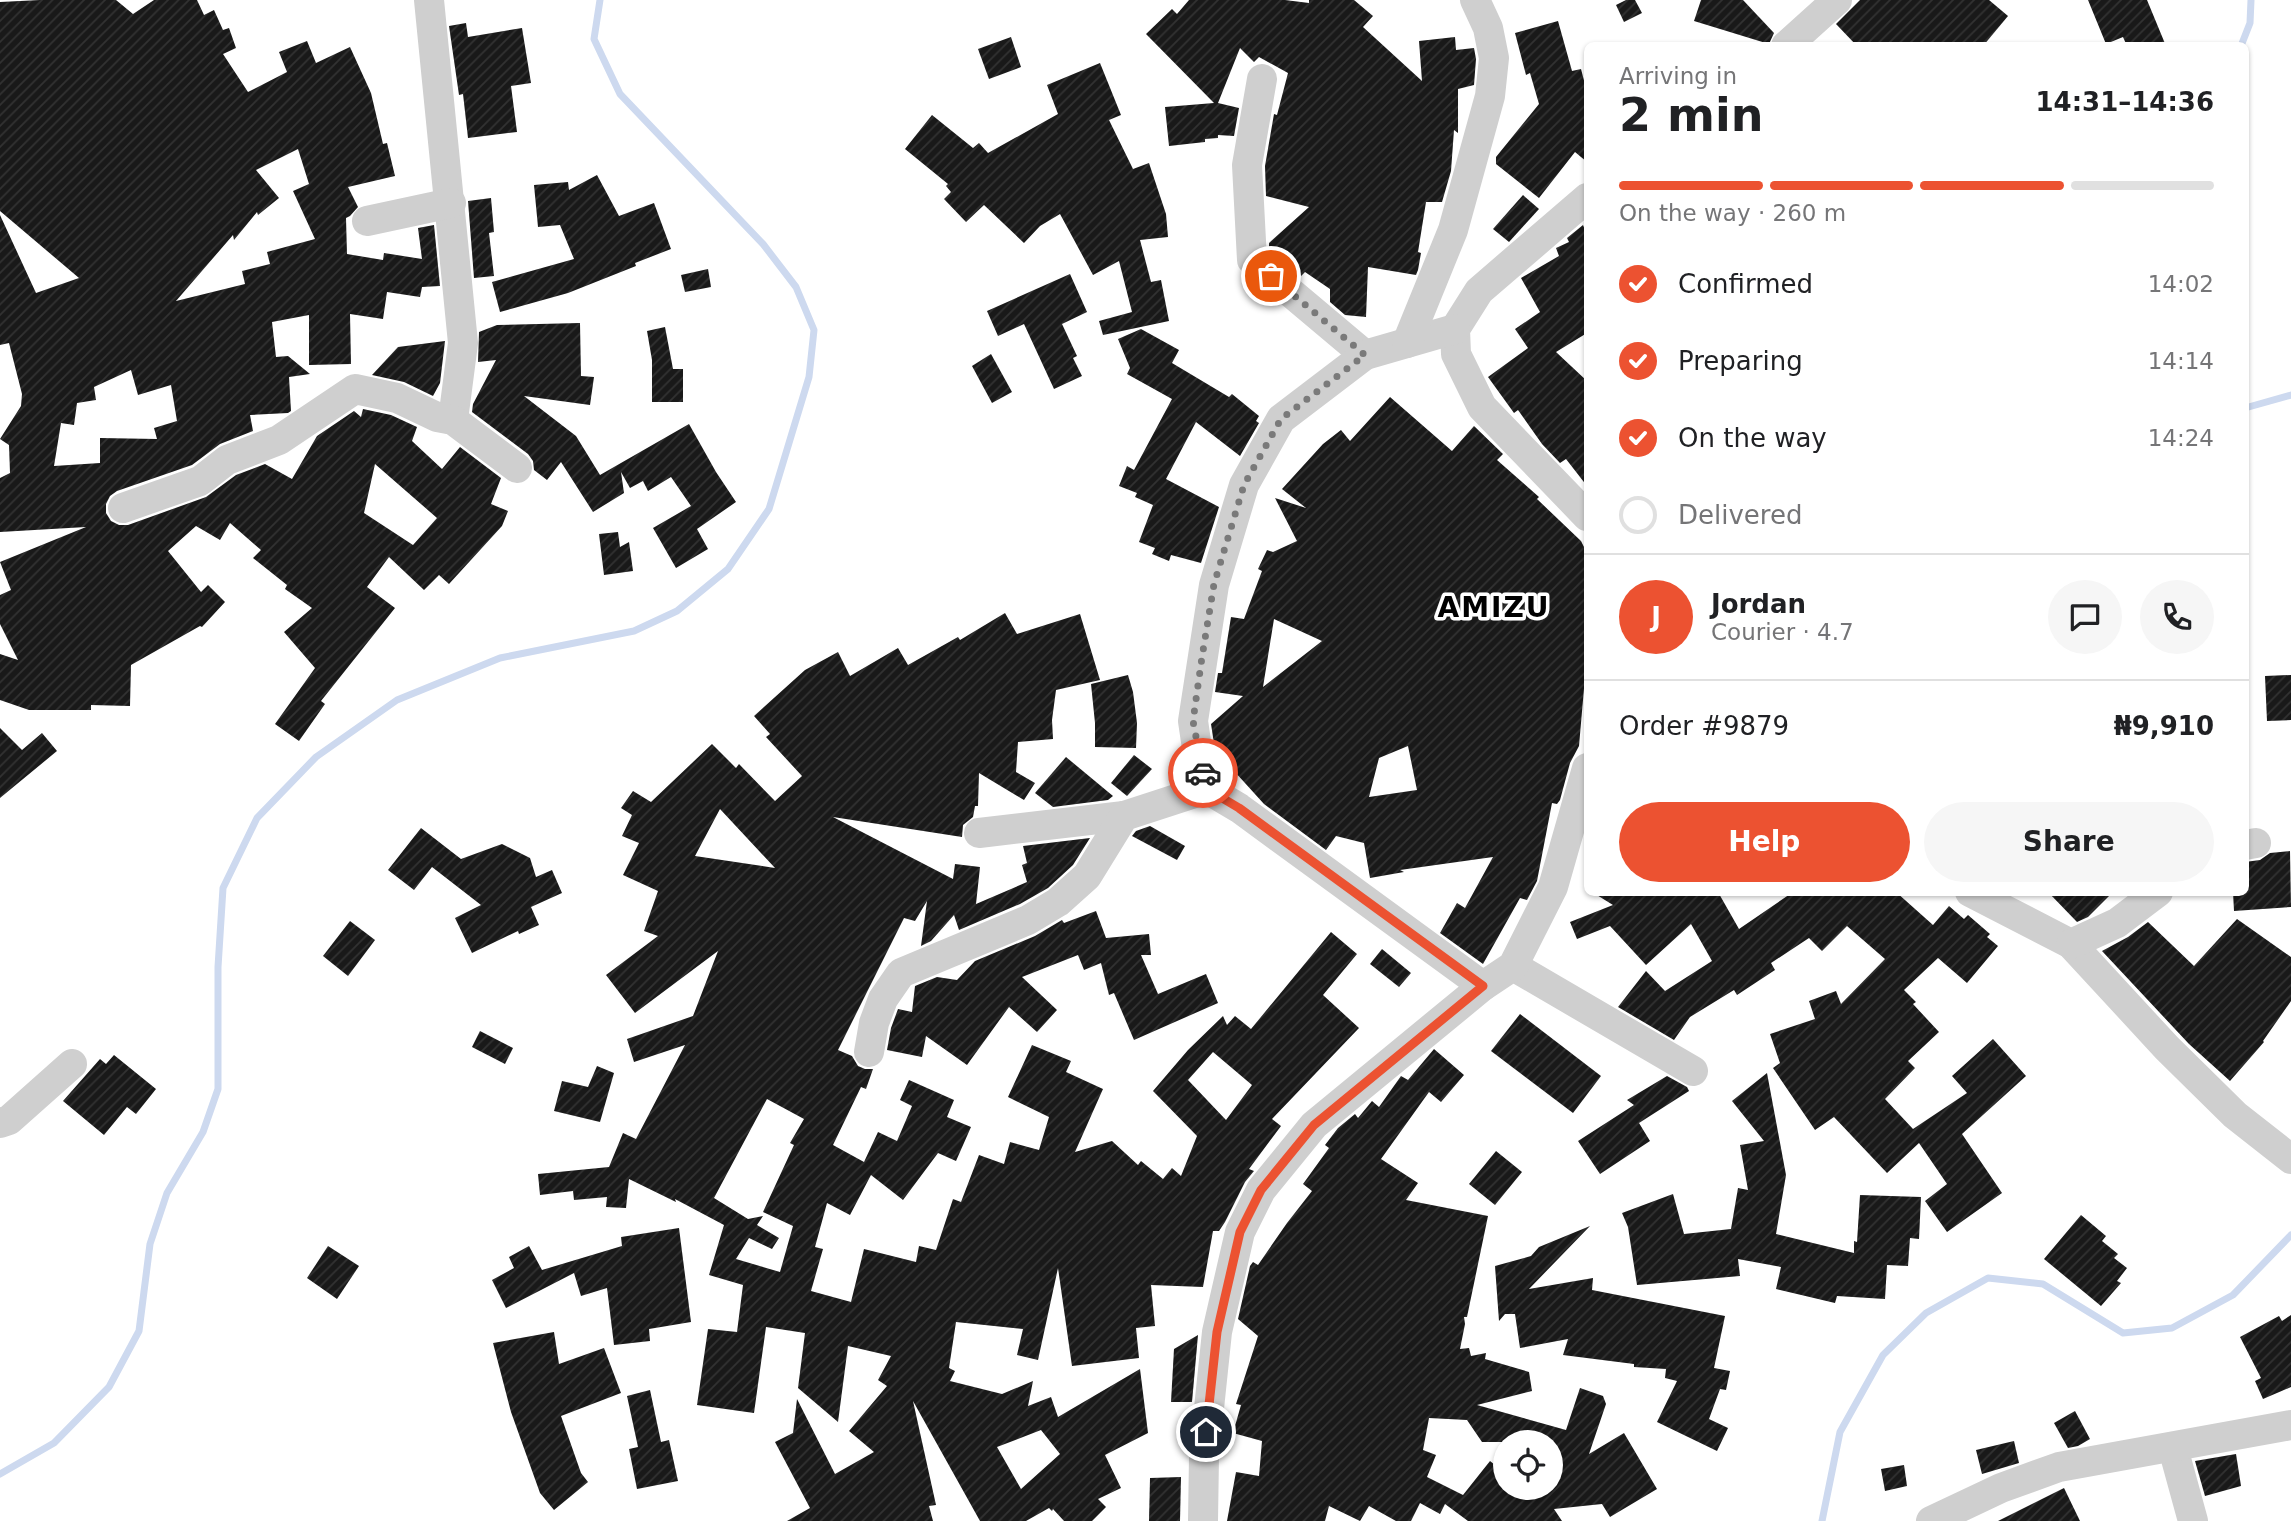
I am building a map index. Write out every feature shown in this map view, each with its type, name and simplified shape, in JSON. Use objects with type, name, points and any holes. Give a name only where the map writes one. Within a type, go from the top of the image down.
[{"type":"street","points":[[429,0],[463,343],[453,421]]},
{"type":"street","points":[[1407,343],[1453,230],[1490,96],[1494,58],[1488,28],[1475,0]]},
{"type":"street","points":[[1790,42],[1837,0]]},
{"type":"street","points":[[1262,79],[1247,165],[1252,260],[1365,355]]},
{"type":"street","points":[[1584,201],[1479,291],[1455,329],[1456,354],[1482,407],[1584,513]]},
{"type":"street","points":[[367,220],[451,203]]},
{"type":"street","points":[[1455,329],[1365,355],[1281,419],[1244,485],[1214,584],[1193,721],[1207,789],[1239,808],[1483,986]]},
{"type":"street","points":[[122,508],[200,481],[227,460],[279,440],[355,389],[397,398],[437,417],[453,421],[517,468]]},
{"type":"street","points":[[1203,1521],[1204,1457],[1217,1332],[1240,1232],[1261,1190],[1314,1125],[1483,986],[1513,966],[1553,887],[1584,778]]},
{"type":"street","points":[[979,833],[1124,816],[1207,789]]},
{"type":"street","points":[[869,1052],[874,1023],[883,999],[901,973],[1028,920],[1058,902],[1087,876],[1124,816]]},
{"type":"street","points":[[1978,896],[2071,944],[2167,1048],[2235,1115],[2291,1160]]},
{"type":"street","points":[[2071,944],[2117,923],[2153,896]]},
{"type":"street","points":[[1513,966],[1693,1071]]},
{"type":"street","points":[[0,1123],[9,1120],[72,1064]]},
{"type":"street","points":[[1931,1521],[2001,1488],[2059,1467],[2291,1425]]},
{"type":"street","points":[[2173,1448],[2193,1521]]},
{"type":"building","points":[[116,0],[133,14],[154,0],[197,0],[204,15],[214,10],[223,30],[229,28],[236,48],[223,54],[248,92],[287,72],[279,52],[307,41],[316,63],[350,47],[371,93],[383,144],[387,143],[395,176],[348,187],[358,207],[346,218],[347,254],[383,260],[384,253],[422,259],[418,228],[434,225],[440,286],[422,287],[420,297],[387,292],[383,319],[350,314],[351,364],[309,365],[309,315],[272,322],[276,357],[288,356],[310,374],[289,377],[291,411],[250,415],[253,431],[220,444],[192,465],[117,491],[110,496],[106,504],[106,513],[111,521],[128,525],[206,497],[236,475],[265,464],[292,479],[317,436],[354,411],[361,417],[363,409],[391,415],[417,427],[412,441],[442,469],[460,447],[501,478],[491,504],[508,511],[502,526],[449,584],[439,575],[424,590],[389,557],[367,587],[395,608],[321,701],[325,704],[299,741],[275,724],[315,668],[284,632],[312,608],[285,589],[287,585],[253,558],[261,550],[230,523],[220,540],[196,526],[168,551],[201,592],[208,585],[225,602],[202,627],[131,665],[130,706],[91,705],[91,710],[29,710],[0,700],[0,654],[18,660],[0,624],[0,595],[11,590],[0,562],[86,527],[0,532],[0,478],[10,473],[9,445],[0,439],[21,406],[22,394],[9,343],[0,345],[0,215],[36,293],[79,278],[0,211],[0,2]],"holes":[[[298,149],[309,184],[293,191],[315,239],[267,252],[270,264],[242,271],[245,284],[176,301],[233,235],[234,240],[257,212],[258,215],[279,198],[256,170]],[[131,370],[138,395],[171,385],[177,421],[154,428],[157,439],[100,438],[100,463],[54,466],[61,423],[74,425],[77,403],[96,400],[94,387]],[[375,464],[437,518],[413,545],[364,513]]]},
{"type":"building","points":[[1189,0],[1285,0],[1309,3],[1309,0],[1354,0],[1373,16],[1363,27],[1422,81],[1419,41],[1455,37],[1456,50],[1474,48],[1474,85],[1458,89],[1458,133],[1454,130],[1451,171],[1442,202],[1426,202],[1416,275],[1368,267],[1366,317],[1345,315],[1330,302],[1330,289],[1305,272],[1300,277],[1269,248],[1269,243],[1309,207],[1266,196],[1265,166],[1274,114],[1277,115],[1288,73],[1259,57],[1254,62],[1240,48],[1218,103],[1239,108],[1234,136],[1218,135],[1218,138],[1205,139],[1205,142],[1169,146],[1165,107],[1214,103],[1146,34],[1172,9],[1177,14]]},
{"type":"building","points":[[1626,0],[1635,0],[1642,13],[1624,22],[1616,5]]},
{"type":"building","points":[[1701,0],[1743,0],[1774,33],[1770,42],[1762,42],[1694,21]]},
{"type":"building","points":[[1860,0],[1989,0],[2008,16],[1986,42],[1853,42],[1836,24]]},
{"type":"building","points":[[2088,0],[2147,0],[2164,42],[2125,42],[2123,37],[2105,42]]},
{"type":"building","points":[[1558,21],[1572,71],[1581,69],[1584,80],[1584,160],[1575,152],[1539,198],[1496,164],[1496,157],[1539,104],[1530,73],[1526,75],[1515,33]]},
{"type":"building","points":[[466,23],[468,37],[522,28],[531,83],[511,86],[517,132],[468,138],[463,94],[459,95],[449,26]]},
{"type":"building","points":[[1011,37],[1021,67],[989,79],[978,49]]},
{"type":"building","points":[[1100,63],[1121,115],[1109,120],[1133,169],[1149,163],[1166,214],[1168,237],[1140,240],[1151,282],[1161,280],[1169,321],[1103,335],[1099,321],[1132,312],[1119,261],[1093,275],[1060,214],[1040,226],[1024,243],[984,205],[966,222],[944,199],[951,192],[946,186],[948,184],[905,149],[932,115],[973,148],[979,143],[988,153],[1058,114],[1047,85]]},
{"type":"building","points":[[597,175],[619,216],[654,203],[671,249],[568,293],[500,312],[492,282],[574,259],[560,225],[538,227],[534,185],[568,182],[569,190]]},
{"type":"building","points":[[1523,195],[1539,209],[1509,242],[1493,229]]},
{"type":"building","points":[[491,198],[494,232],[489,233],[494,276],[474,278],[468,201]]},
{"type":"building","points":[[1583,225],[1584,335],[1556,352],[1584,378],[1584,482],[1566,459],[1560,463],[1542,444],[1518,410],[1514,413],[1488,377],[1528,348],[1515,329],[1540,312],[1521,278],[1559,256],[1556,248],[1569,242],[1567,238]]},
{"type":"building","points":[[708,269],[711,287],[685,292],[681,275]]},
{"type":"building","points":[[1070,274],[1087,312],[1062,324],[1077,356],[1073,358],[1082,376],[1054,389],[1024,324],[998,336],[987,311]]},
{"type":"building","points":[[580,323],[581,376],[594,377],[590,405],[524,396],[576,436],[600,475],[689,424],[736,502],[697,529],[708,549],[676,568],[653,528],[691,506],[671,477],[648,491],[643,481],[630,488],[621,472],[624,493],[593,512],[561,462],[547,480],[534,470],[533,461],[528,454],[472,412],[473,404],[496,360],[478,362],[479,332],[497,325]]},
{"type":"building","points":[[665,327],[673,369],[683,369],[683,402],[652,402],[652,360],[647,331]]},
{"type":"building","points":[[1141,329],[1179,350],[1172,363],[1229,397],[1232,394],[1259,416],[1256,421],[1259,423],[1240,456],[1196,422],[1166,479],[1219,507],[1201,563],[1171,555],[1169,561],[1152,554],[1155,548],[1139,542],[1153,505],[1135,497],[1137,493],[1119,486],[1127,466],[1134,470],[1172,399],[1127,374],[1130,368],[1118,339]]},
{"type":"building","points":[[445,341],[440,383],[433,396],[404,382],[372,375],[398,347]]},
{"type":"building","points":[[991,354],[1012,392],[992,403],[972,366]]},
{"type":"building","points":[[1390,397],[1452,451],[1474,426],[1503,454],[1497,460],[1539,497],[1537,499],[1584,547],[1584,688],[1579,746],[1570,763],[1560,800],[1557,804],[1552,803],[1537,881],[1527,900],[1520,898],[1483,964],[1440,933],[1457,903],[1465,908],[1493,857],[1400,870],[1404,872],[1370,878],[1364,843],[1336,836],[1326,850],[1264,804],[1215,750],[1211,724],[1243,696],[1215,692],[1218,673],[1222,673],[1231,617],[1244,619],[1262,571],[1258,569],[1267,550],[1273,552],[1297,541],[1275,498],[1306,508],[1282,489],[1323,444],[1341,430],[1350,441]],"holes":[[[1274,619],[1322,641],[1263,687]],[[1408,746],[1417,790],[1369,797],[1379,758]]]},
{"type":"building","points":[[618,532],[620,547],[629,542],[633,571],[604,575],[599,534]]},
{"type":"building","points":[[1005,613],[1017,634],[1080,614],[1100,680],[1056,690],[1052,720],[1053,739],[1018,742],[1016,772],[1035,783],[1024,800],[979,773],[978,806],[975,806],[973,817],[963,825],[962,837],[833,817],[953,879],[955,864],[980,867],[976,904],[1027,882],[1022,865],[1027,863],[1023,846],[1090,838],[1073,865],[1048,888],[1020,904],[959,930],[954,915],[931,941],[921,946],[927,901],[915,921],[904,918],[838,1050],[852,1056],[858,1066],[873,1069],[866,1089],[861,1087],[833,1145],[864,1162],[878,1132],[897,1141],[912,1106],[900,1100],[909,1080],[954,1100],[947,1117],[971,1127],[956,1161],[938,1153],[903,1200],[871,1175],[850,1215],[827,1203],[815,1247],[823,1249],[811,1291],[851,1302],[864,1249],[916,1262],[919,1246],[936,1250],[953,1199],[961,1202],[979,1155],[1004,1164],[1010,1142],[1039,1150],[1049,1117],[1008,1097],[1032,1045],[1071,1061],[1066,1072],[1103,1089],[1075,1152],[1112,1141],[1138,1165],[1141,1161],[1163,1179],[1172,1168],[1181,1176],[1197,1136],[1153,1091],[1188,1050],[1223,1016],[1227,1025],[1235,1016],[1251,1029],[1331,932],[1357,954],[1323,995],[1359,1028],[1272,1119],[1281,1126],[1249,1169],[1254,1171],[1245,1182],[1225,1222],[1219,1231],[1213,1231],[1203,1287],[1151,1285],[1155,1326],[1136,1328],[1139,1358],[1072,1366],[1058,1268],[1038,1360],[1017,1355],[1023,1329],[956,1322],[949,1368],[955,1371],[950,1381],[1002,1394],[1033,1381],[1028,1406],[1051,1397],[1058,1417],[1140,1369],[1148,1433],[1105,1455],[1121,1488],[1098,1499],[1106,1507],[1092,1521],[1064,1521],[1049,1508],[1026,1521],[980,1521],[913,1401],[936,1505],[929,1506],[933,1521],[787,1521],[810,1508],[775,1442],[793,1433],[797,1399],[835,1474],[874,1452],[849,1431],[887,1386],[878,1380],[891,1356],[848,1346],[838,1422],[798,1388],[805,1333],[766,1327],[754,1413],[697,1405],[708,1329],[737,1332],[743,1285],[709,1275],[724,1225],[629,1179],[626,1208],[606,1207],[607,1197],[574,1200],[573,1191],[540,1195],[538,1174],[609,1167],[623,1133],[636,1139],[685,1045],[634,1062],[627,1039],[693,1016],[718,951],[635,1013],[606,975],[658,936],[644,931],[658,891],[623,875],[639,843],[622,836],[632,815],[621,808],[633,791],[651,802],[712,744],[736,768],[739,764],[775,801],[802,776],[766,737],[770,734],[754,716],[805,670],[838,652],[850,676],[898,648],[908,665],[958,637],[960,640]],"holes":[[[720,809],[775,868],[695,856]],[[1213,1052],[1252,1085],[1226,1120],[1188,1080]],[[767,1099],[804,1119],[790,1143],[794,1145],[763,1212],[793,1226],[780,1272],[736,1259],[749,1238],[772,1249],[779,1238],[757,1225],[763,1216],[748,1219],[714,1198]],[[1041,1430],[1060,1454],[1021,1489],[997,1447]]]},
{"type":"building","points":[[1128,675],[1137,723],[1136,748],[1095,747],[1091,684]]},
{"type":"building","points":[[2291,675],[2291,720],[2267,721],[2265,676]]},
{"type":"building","points":[[0,728],[22,750],[42,733],[57,751],[0,798]]},
{"type":"building","points":[[1134,755],[1152,769],[1127,796],[1111,783]]},
{"type":"building","points":[[1066,757],[1113,796],[1108,800],[1053,807],[1035,793]]},
{"type":"building","points":[[1150,826],[1185,846],[1177,860],[1132,836],[1136,831]]},
{"type":"building","points":[[421,828],[461,859],[502,844],[530,858],[536,877],[552,870],[562,893],[531,907],[539,925],[519,934],[518,931],[472,953],[455,918],[481,905],[432,867],[414,890],[388,870]]},
{"type":"building","points":[[2290,851],[2291,907],[2234,911],[2233,896],[2249,896],[2249,861],[2260,860],[2270,853]]},
{"type":"building","points":[[1598,896],[1720,896],[1739,929],[1787,896],[1900,896],[1933,925],[1949,906],[1964,919],[1968,915],[1990,934],[1987,937],[1998,946],[1967,983],[1938,958],[1904,990],[1939,1032],[1908,1061],[1915,1068],[1885,1099],[1913,1129],[1967,1093],[1952,1076],[1993,1039],[2026,1076],[1962,1134],[2002,1193],[1947,1232],[1925,1201],[1947,1184],[1919,1143],[1887,1173],[1834,1117],[1815,1130],[1773,1068],[1780,1063],[1770,1034],[1815,1019],[1809,1001],[1836,991],[1841,1004],[1885,959],[1847,926],[1822,951],[1809,938],[1771,963],[1775,970],[1737,995],[1734,990],[1690,1017],[1674,1040],[1618,1007],[1646,971],[1665,991],[1712,961],[1691,924],[1646,965],[1610,926],[1577,939],[1570,922],[1613,905]]},
{"type":"building","points":[[2052,896],[2109,896],[2088,917],[2077,922]]},
{"type":"building","points":[[1096,911],[1106,938],[1149,934],[1151,955],[1141,955],[1158,994],[1206,974],[1218,1003],[1134,1040],[1114,993],[1109,995],[1101,963],[1084,970],[1078,955],[1022,977],[1057,1010],[1037,1032],[1009,1007],[967,1065],[926,1036],[922,1057],[887,1050],[898,1009],[912,1012],[915,986],[937,977],[957,980],[975,961],[1035,936],[1062,920],[1064,923]]},
{"type":"building","points":[[2237,919],[2291,957],[2291,1001],[2264,1042],[2230,1081],[2189,1044],[2102,951],[2148,922],[2194,966]]},
{"type":"building","points":[[350,921],[375,940],[348,976],[323,956]]},
{"type":"building","points":[[1382,949],[1411,973],[1399,987],[1370,964]]},
{"type":"building","points":[[1520,1014],[1601,1076],[1573,1113],[1491,1051]]},
{"type":"building","points":[[480,1031],[513,1048],[505,1064],[472,1047]]},
{"type":"building","points":[[1434,1049],[1464,1075],[1441,1102],[1429,1092],[1381,1159],[1418,1183],[1406,1200],[1488,1216],[1467,1317],[1464,1317],[1460,1349],[1469,1348],[1471,1356],[1486,1353],[1485,1359],[1529,1372],[1532,1391],[1477,1405],[1566,1430],[1580,1388],[1603,1396],[1606,1404],[1589,1454],[1624,1433],[1657,1489],[1610,1517],[1602,1504],[1554,1509],[1562,1521],[1468,1521],[1445,1504],[1440,1514],[1420,1503],[1411,1521],[1396,1521],[1369,1506],[1360,1521],[1329,1506],[1325,1521],[1227,1521],[1236,1472],[1259,1476],[1262,1441],[1233,1433],[1241,1405],[1236,1404],[1258,1336],[1238,1319],[1250,1266],[1253,1262],[1258,1265],[1312,1191],[1303,1184],[1329,1148],[1325,1145],[1338,1128],[1355,1114],[1358,1118],[1372,1101],[1379,1107],[1401,1076],[1408,1080]]},
{"type":"building","points":[[114,1055],[156,1089],[136,1114],[127,1107],[104,1135],[63,1101],[100,1059],[106,1064]]},
{"type":"building","points":[[597,1066],[614,1073],[600,1122],[554,1111],[562,1081],[588,1087]]},
{"type":"building","points":[[1767,1073],[1786,1175],[1776,1234],[1854,1253],[1860,1195],[1921,1197],[1919,1239],[1910,1238],[1908,1266],[1887,1265],[1885,1299],[1837,1296],[1835,1303],[1776,1289],[1781,1267],[1738,1259],[1740,1276],[1637,1285],[1628,1227],[1622,1213],[1673,1194],[1684,1234],[1731,1229],[1738,1188],[1748,1190],[1740,1145],[1764,1141],[1732,1101]]},
{"type":"building","points":[[1667,1076],[1687,1087],[1689,1091],[1639,1123],[1650,1141],[1600,1174],[1578,1141],[1634,1105],[1627,1100]]},
{"type":"building","points":[[1496,1151],[1522,1172],[1495,1205],[1469,1184]]},
{"type":"building","points":[[2081,1215],[2106,1236],[2102,1241],[2118,1254],[2114,1258],[2127,1268],[2117,1281],[2121,1283],[2101,1306],[2044,1259]]},
{"type":"building","points":[[1590,1226],[1529,1289],[1593,1278],[1592,1290],[1725,1316],[1714,1368],[1730,1371],[1726,1390],[1720,1389],[1709,1419],[1728,1428],[1717,1451],[1657,1422],[1677,1381],[1665,1378],[1666,1369],[1634,1367],[1634,1364],[1563,1355],[1568,1339],[1520,1348],[1515,1314],[1505,1314],[1499,1321],[1495,1266],[1531,1256],[1539,1247]]},
{"type":"building","points":[[679,1228],[691,1322],[649,1329],[650,1341],[614,1345],[607,1288],[581,1296],[574,1273],[506,1308],[492,1280],[514,1268],[509,1257],[529,1246],[542,1270],[622,1246],[621,1237]]},
{"type":"building","points":[[328,1246],[359,1266],[337,1299],[307,1278]]},
{"type":"building","points":[[2291,1315],[2291,1387],[2263,1399],[2255,1381],[2261,1378],[2240,1337],[2279,1316],[2282,1321]]},
{"type":"building","points":[[554,1332],[559,1364],[604,1348],[621,1393],[561,1416],[581,1473],[588,1482],[554,1510],[540,1493],[511,1412],[493,1343]]},
{"type":"building","points":[[1198,1335],[1192,1402],[1171,1402],[1174,1349]]},
{"type":"building","points":[[650,1390],[661,1442],[669,1440],[678,1481],[637,1489],[629,1449],[638,1447],[627,1396]]},
{"type":"building","points":[[2075,1411],[2090,1439],[2068,1448],[2054,1423]]},
{"type":"building","points":[[2014,1441],[2019,1463],[1982,1474],[1976,1450]]},
{"type":"building","points":[[2236,1454],[2241,1486],[2205,1496],[2195,1461]]},
{"type":"building","points":[[1904,1465],[1907,1486],[1885,1491],[1881,1469]]},
{"type":"building","points":[[1181,1477],[1180,1521],[1149,1521],[1150,1478]]},
{"type":"building","points":[[2064,1488],[2080,1521],[1998,1521]]},
{"type":"waterway","points":[[0,1474],[54,1443],[109,1387],[139,1331],[150,1244],[167,1193],[203,1132],[218,1089],[218,967],[223,888],[257,818],[316,757],[397,700],[500,658],[634,631],[677,611],[728,569],[769,509],[809,377],[814,330],[796,287],[763,244],[620,94],[594,39],[600,0]]},
{"type":"waterway","points":[[2243,42],[2250,23],[2251,0]]},
{"type":"waterway","points":[[2249,407],[2291,395]]},
{"type":"waterway","points":[[1822,1521],[1840,1432],[1883,1355],[1926,1313],[1988,1278],[2043,1284],[2123,1333],[2172,1328],[2233,1295],[2291,1235]]},
{"type":"way so far","points":[[1203,773],[1193,721],[1202,657],[1214,584],[1244,485],[1281,419],[1365,355],[1271,276]]},
{"type":"district","name":"AMIZU","points":[[1494,607]]},
{"type":"route","points":[[1203,773],[1207,789],[1239,808],[1483,986],[1314,1125],[1261,1190],[1240,1232],[1217,1332],[1206,1432]]}]
